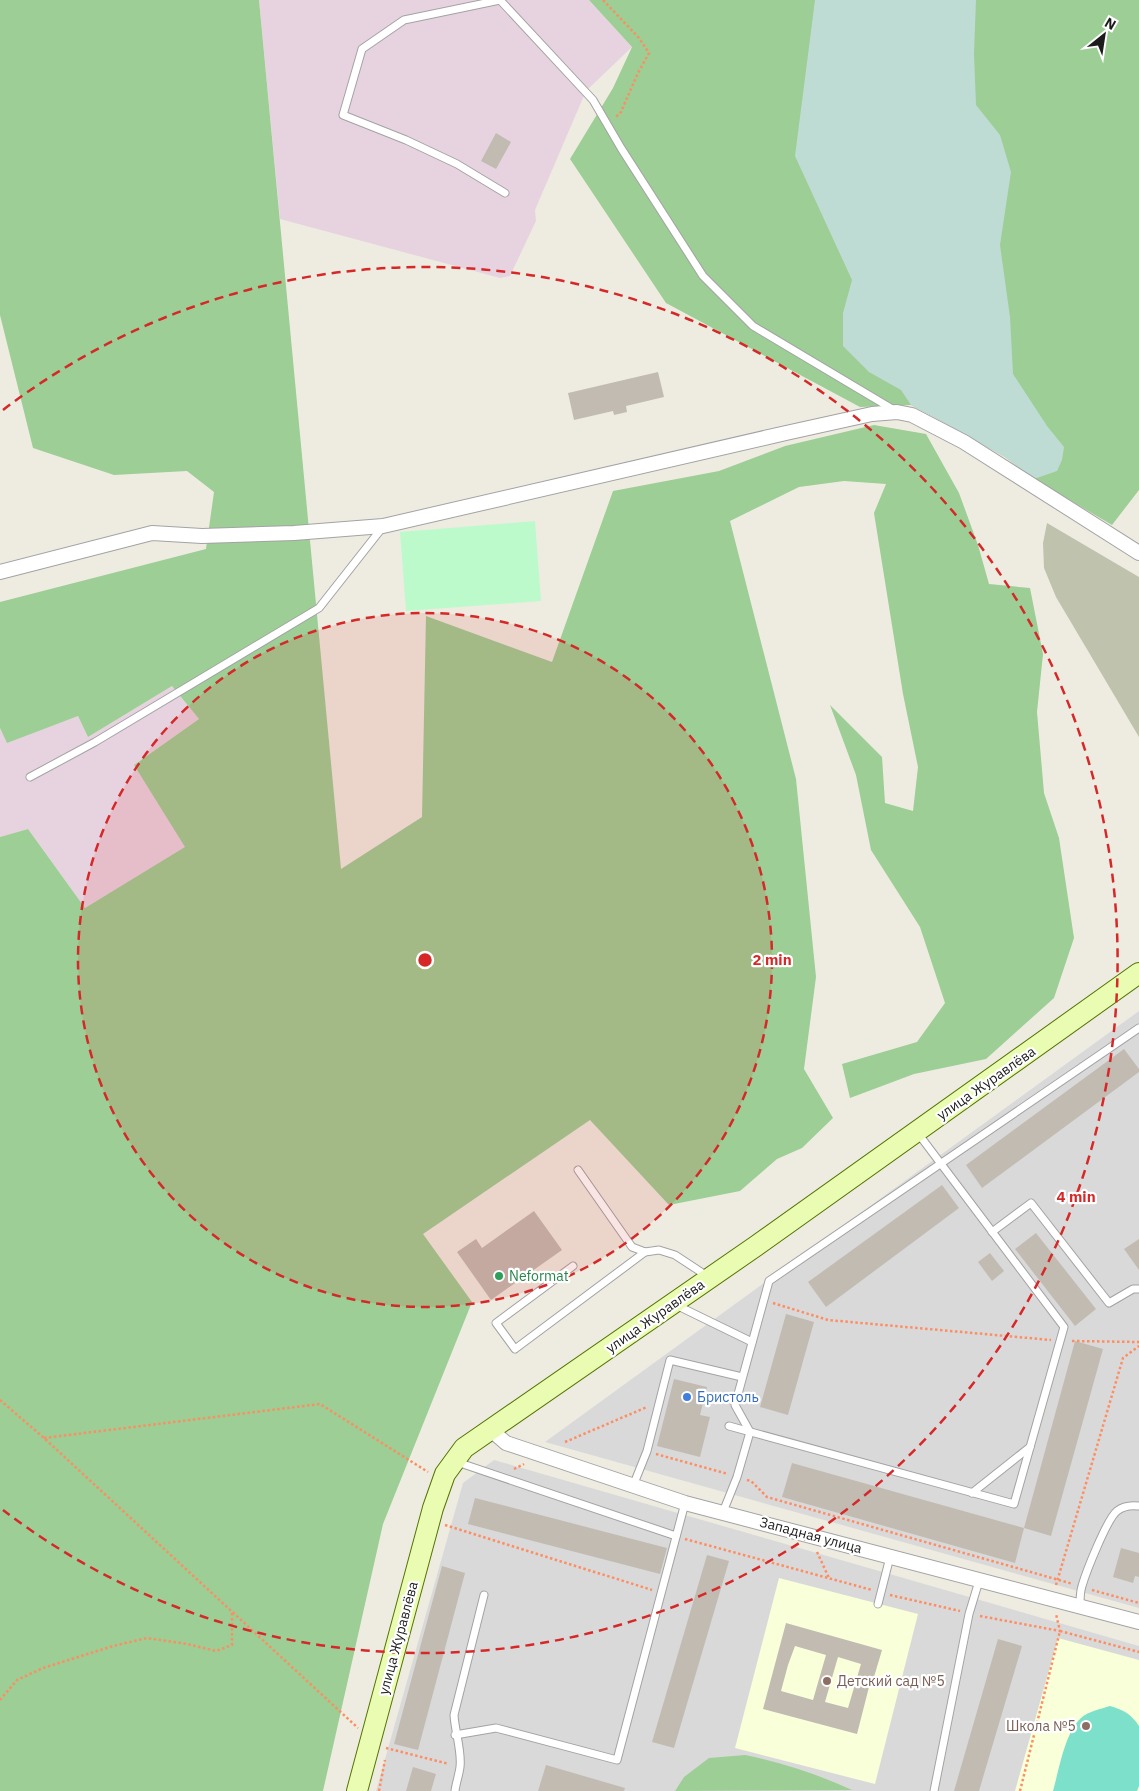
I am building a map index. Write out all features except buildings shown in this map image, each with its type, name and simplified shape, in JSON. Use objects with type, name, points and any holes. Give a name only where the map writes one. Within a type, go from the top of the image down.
[{"type":"street","points":[[0,572],[152,533],[202,536],[294,533],[383,526],[786,433],[872,414],[897,412],[912,415],[964,442],[1139,553]]},
{"type":"street","name":"улица Журавлёва","points":[[357,1791],[433,1508],[442,1482],[464,1448],[710,1278],[1139,973]]},
{"type":"street","name":"Западная улица","points":[[491,1430],[506,1443],[686,1503],[1139,1622]]},
{"type":"lane","points":[[505,193],[458,164],[406,140],[343,115],[362,48],[404,20],[500,0],[586,91],[703,276],[753,326],[897,412]]},
{"type":"lane","points":[[30,777],[95,742],[319,608],[383,526]]},
{"type":"lane","points":[[723,1512],[738,1477],[750,1432],[735,1405],[769,1281],[1139,1028]]},
{"type":"lane","points":[[729,1426],[1014,1504],[1064,1327],[917,1132]]},
{"type":"lane","points":[[578,1170],[632,1247],[645,1252]]},
{"type":"lane","points":[[992,1232],[1031,1203],[1109,1303],[1133,1288],[1139,1288]]},
{"type":"lane","points":[[573,1266],[496,1323],[515,1349],[645,1252],[659,1250],[675,1255],[710,1278]]},
{"type":"lane","points":[[674,1303],[752,1342]]},
{"type":"lane","points":[[633,1486],[647,1451],[670,1360],[742,1377]]},
{"type":"lane","points":[[972,1493],[1030,1447]]},
{"type":"lane","points":[[454,1461],[676,1536]]},
{"type":"lane","points":[[456,1735],[496,1728],[617,1760],[686,1503]]},
{"type":"lane","points":[[1080,1605],[1081,1587],[1111,1517],[1121,1508],[1139,1506]]},
{"type":"lane","points":[[878,1604],[890,1557]]},
{"type":"lane","points":[[934,1791],[968,1614],[979,1581]]},
{"type":"lane","points":[[455,1791],[460,1766],[460,1748],[456,1735],[454,1715],[484,1595]]},
{"type":"path","points":[[603,0],[639,38],[649,53],[638,72],[620,114],[607,124]]},
{"type":"path","points":[[764,1300],[828,1320],[1060,1341],[1139,1344]]},
{"type":"path","points":[[1020,1791],[1060,1631],[1051,1598],[1058,1580],[1123,1358],[1139,1344]]},
{"type":"path","points":[[0,1400],[44,1438],[371,1740],[386,1748],[460,1766]]},
{"type":"path","points":[[565,1442],[659,1402]]},
{"type":"path","points":[[44,1438],[320,1404],[442,1482]]},
{"type":"path","points":[[647,1451],[751,1481],[767,1497],[1139,1603]]},
{"type":"path","points":[[441,1524],[662,1593]]},
{"type":"path","points":[[808,1535],[830,1579]]},
{"type":"path","points":[[676,1536],[881,1593],[968,1614],[1060,1631],[1139,1652]]},
{"type":"path","points":[[0,1700],[17,1680],[43,1668],[113,1646],[147,1638],[187,1644],[216,1652],[232,1645],[232,1612]]},
{"type":"path","points":[[379,1791],[385,1757]]},
{"type":"shaded area","points":[[259,0],[589,0],[632,47],[586,91],[535,210],[536,221],[510,276],[500,278],[280,219]]},
{"type":"shaded area","points":[[815,0],[976,0],[974,54],[976,105],[1000,135],[1011,172],[1000,245],[1010,317],[1013,374],[1047,426],[1064,447],[1062,460],[1057,471],[1034,479],[1005,457],[911,405],[901,390],[869,372],[843,346],[843,313],[852,280],[795,156]]},
{"type":"shaded area","points":[[1047,523],[1139,577],[1139,737],[1056,597],[1044,568],[1043,543]]},
{"type":"shaded area","points":[[172,686],[199,719],[134,765],[186,847],[85,908],[28,829],[0,837],[0,728],[7,742],[78,716],[88,737]]},
{"type":"shaded area","points":[[1139,1011],[1139,1608],[545,1442]]},
{"type":"shaded area","points":[[494,1460],[1139,1646],[1139,1791],[376,1791],[463,1483]]},
{"type":"shaded area","name":"Детский сад №5","points":[[779,1578],[918,1614],[875,1784],[735,1748]]},
{"type":"shaded area","name":"Школа №5","points":[[1058,1638],[1139,1660],[1139,1791],[1015,1791]]},
{"type":"shaded area","points":[[1110,1706],[1127,1713],[1139,1726],[1139,1786],[1137,1791],[1053,1791],[1063,1752],[1075,1724],[1095,1710]]},
{"type":"green space","points":[[0,0],[259,0],[341,869],[422,817],[426,616],[552,662],[613,491],[719,471],[785,446],[874,425],[926,434],[959,493],[978,545],[989,584],[1030,588],[1043,654],[1037,712],[1044,793],[1059,838],[1074,938],[1054,998],[986,1059],[914,1074],[850,1098],[842,1064],[917,1042],[945,1003],[920,927],[871,850],[856,775],[830,705],[882,757],[885,803],[913,811],[918,767],[903,694],[874,513],[886,484],[844,481],[799,487],[730,521],[796,779],[816,977],[804,1069],[833,1118],[802,1148],[777,1159],[740,1191],[669,1205],[590,1120],[423,1234],[472,1302],[383,1524],[323,1791],[0,1791],[0,837],[28,829],[85,908],[185,847],[134,765],[199,719],[172,686],[88,737],[78,716],[7,743],[0,728],[0,602],[206,549],[214,492],[187,471],[114,475],[33,448],[0,315]]},
{"type":"green space","points":[[589,0],[1139,0],[1139,490],[1112,525],[1034,479],[1005,457],[911,405],[860,407],[666,303],[570,159],[613,88],[632,47]]},
{"type":"green space","points":[[535,521],[541,601],[406,611],[400,532]]},
{"type":"green space","points":[[745,1755],[800,1770],[852,1790],[675,1791],[684,1777],[709,1758]]},
{"type":"place","name":"Neformat","points":[[499,1276]]},
{"type":"place","name":"Бристоль","points":[[687,1397]]},
{"type":"place","name":"Детский сад №5","points":[[827,1681]]},
{"type":"place","name":"Школа №5","points":[[1086,1726]]}]
